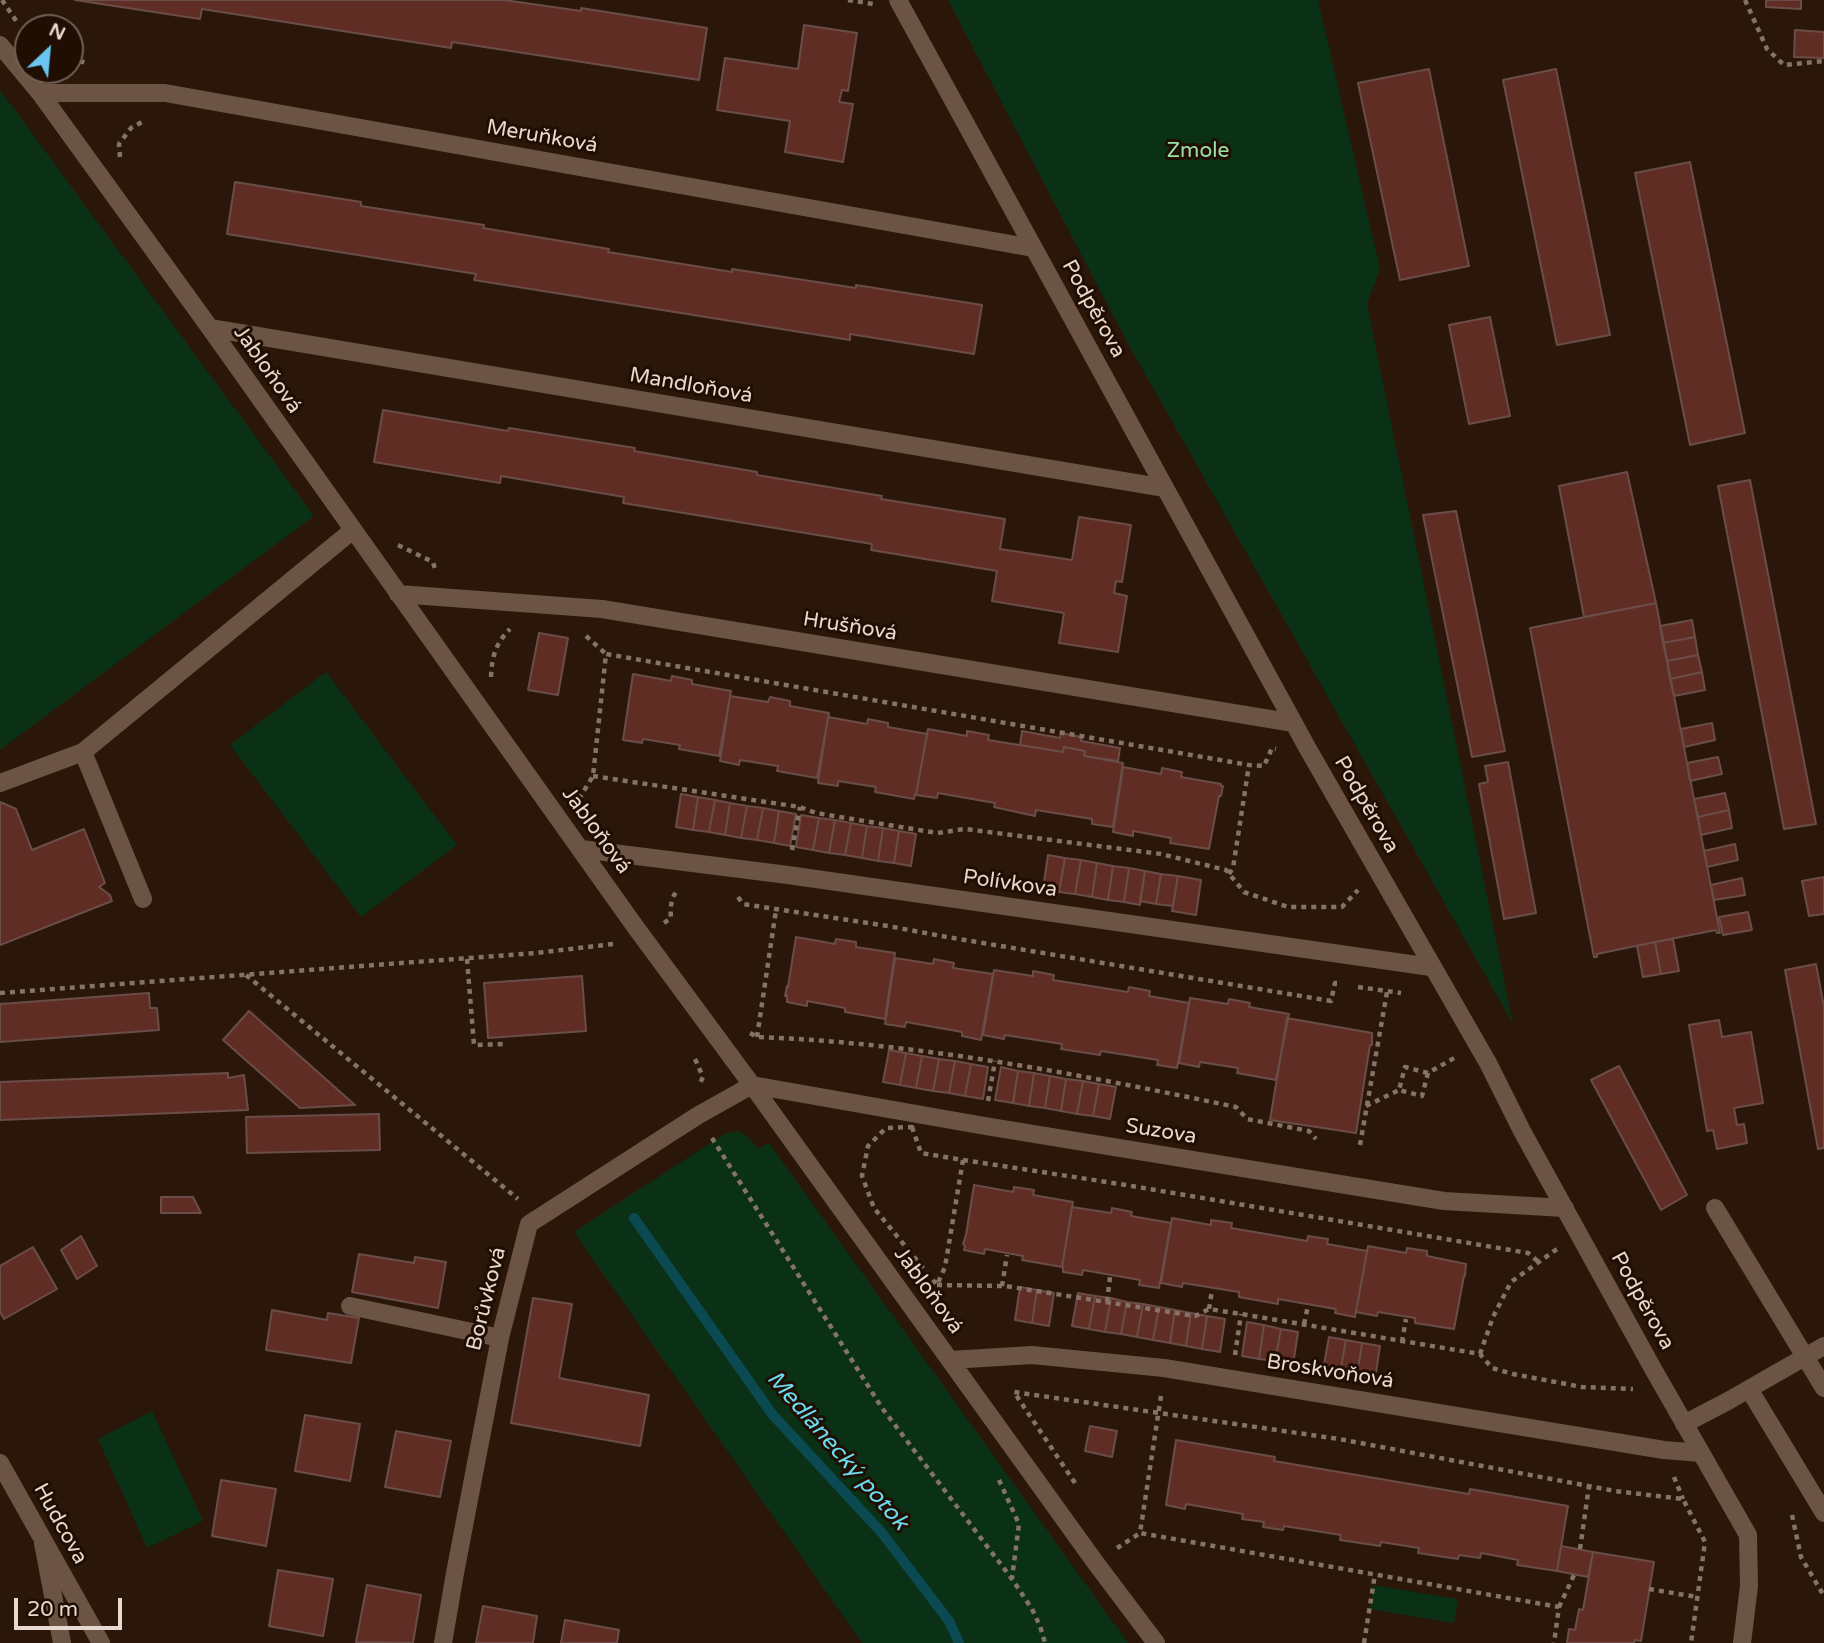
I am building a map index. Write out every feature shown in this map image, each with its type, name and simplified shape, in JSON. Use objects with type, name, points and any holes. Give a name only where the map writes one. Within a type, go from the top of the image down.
[{"type":"street","name":"Podpěrova","points":[[898,0],[1294,723],[1488,1063],[1522,1131],[1748,1535],[1749,1586],[1742,1643]]},
{"type":"street","name":"Jabloňová","points":[[0,45],[40,93],[644,938],[1156,1643]]},
{"type":"street","name":"Meruňková","points":[[40,93],[165,93],[1033,247]]},
{"type":"street","name":"Mandloňová","points":[[210,328],[1165,488]]},
{"type":"street","points":[[0,783],[83,752],[353,530]]},
{"type":"street","name":"Hrušňová","points":[[398,594],[602,609],[1294,723]]},
{"type":"street","points":[[83,752],[143,899]]},
{"type":"street","name":"Polívkova","points":[[581,849],[788,875],[1432,967]]},
{"type":"street","name":"Suzova","points":[[752,1085],[971,1124],[1444,1201],[1565,1208]]},
{"type":"street","name":"Borůvková","points":[[443,1643],[500,1338],[529,1224],[697,1116],[752,1085]]},
{"type":"street","points":[[1715,1208],[1824,1388]]},
{"type":"street","points":[[350,1306],[500,1338]]},
{"type":"street","points":[[1684,1424],[1824,1346]]},
{"type":"street","name":"Broskvoňová","points":[[950,1360],[1032,1355],[1164,1368],[1650,1448],[1702,1453]]},
{"type":"street","points":[[1748,1389],[1824,1513]]},
{"type":"street","name":"Hudcova","points":[[0,1464],[101,1643]]},
{"type":"street","points":[[42,1539],[62,1643]]},
{"type":"path","points":[[2,0],[14,16]]},
{"type":"path","points":[[1745,0],[1767,49],[1784,65],[1824,61]]},
{"type":"path","points":[[121,165],[119,144],[131,128],[149,118]]},
{"type":"path","points":[[393,542],[433,562],[442,596]]},
{"type":"path","points":[[491,678],[492,656],[501,638],[516,623]]},
{"type":"path","points":[[580,632],[606,654],[1249,765],[1264,766],[1272,748],[1279,750]]},
{"type":"path","points":[[561,822],[593,776],[606,654]]},
{"type":"path","points":[[1229,874],[1233,868],[1249,765]]},
{"type":"path","points":[[593,776],[800,807],[816,813],[937,832],[965,829],[1161,854],[1226,870],[1244,892],[1288,907],[1342,908],[1364,884]]},
{"type":"path","points":[[571,788],[579,799]]},
{"type":"path","points":[[793,846],[800,807]]},
{"type":"path","points":[[644,938],[671,918],[670,906],[682,883]]},
{"type":"path","points":[[733,890],[743,904],[1331,1001],[1335,983],[1413,994]]},
{"type":"path","points":[[776,910],[757,1037],[859,1043],[995,1061],[1114,1082],[1237,1107],[1247,1119],[1309,1131],[1316,1139]]},
{"type":"path","points":[[0,993],[467,959],[613,944]]},
{"type":"path","points":[[467,959],[474,1045],[504,1044]]},
{"type":"path","points":[[246,975],[527,1206]]},
{"type":"path","points":[[1360,1145],[1387,992]]},
{"type":"path","points":[[1399,1090],[1405,1067],[1428,1073],[1465,1053]]},
{"type":"path","points":[[988,1098],[995,1061]]},
{"type":"path","points":[[1366,1107],[1399,1090],[1422,1096],[1428,1073]]},
{"type":"path","points":[[1540,1263],[1528,1253],[921,1153],[912,1128],[886,1128],[868,1146],[862,1176],[874,1208],[937,1285],[1002,1286],[1195,1316],[1209,1310],[1241,1314],[1480,1354],[1492,1368],[1582,1387],[1665,1390]]},
{"type":"path","points":[[709,1134],[882,1408],[1032,1609],[1045,1643]]},
{"type":"path","points":[[937,1285],[945,1267],[963,1160]]},
{"type":"path","points":[[1480,1354],[1493,1317],[1511,1282],[1540,1263],[1578,1232]]},
{"type":"path","points":[[1002,1286],[1007,1255]]},
{"type":"path","points":[[1107,1302],[1110,1277]]},
{"type":"path","points":[[1209,1310],[1212,1290]]},
{"type":"path","points":[[1304,1324],[1308,1306]]},
{"type":"path","points":[[1232,1379],[1241,1314]]},
{"type":"path","points":[[1402,1342],[1406,1319]]},
{"type":"path","points":[[1164,1368],[1140,1533],[1559,1607]]},
{"type":"path","points":[[1075,1483],[1014,1392],[1339,1439],[1589,1486],[1683,1499],[1705,1542],[1691,1643]]},
{"type":"path","points":[[1012,1579],[1019,1524],[996,1473],[1013,1448]]},
{"type":"path","points":[[1580,1549],[1589,1486]]},
{"type":"path","points":[[1791,1512],[1801,1557],[1824,1595]]},
{"type":"path","points":[[1112,1537],[1119,1547]]},
{"type":"path","points":[[1364,1643],[1375,1574]]},
{"type":"path","points":[[1554,1643],[1559,1607],[1574,1575]]},
{"type":"path","points":[[1649,1589],[1697,1597]]},
{"type":"green space","name":"Zmole","points":[[948,0],[1318,0],[1380,269],[1367,304],[1513,1024],[1126,340]]},
{"type":"green space","points":[[0,90],[314,516],[0,750]]},
{"type":"green space","points":[[326,672],[457,845],[361,917],[230,745]]},
{"type":"green space","points":[[738,1131],[749,1138],[758,1149],[769,1143],[1128,1643],[862,1643],[574,1232],[724,1134]]},
{"type":"green space","points":[[152,1411],[203,1521],[147,1548],[98,1439]]},
{"type":"green space","points":[[1373,1585],[1458,1599],[1454,1623],[1370,1609]]},
{"type":"building","points":[[75,0],[504,0],[581,11],[581,8],[707,28],[699,80],[452,42],[451,48],[202,9],[200,19]]},
{"type":"building","points":[[1766,0],[1801,0],[1801,9],[1766,7]]},
{"type":"building","points":[[804,25],[857,33],[848,91],[842,90],[839,102],[853,104],[843,162],[785,152],[790,121],[717,110],[725,58],[798,69]]},
{"type":"building","points":[[1795,30],[1824,32],[1824,58],[1794,57]]},
{"type":"building","points":[[1429,69],[1469,266],[1400,280],[1358,83]]},
{"type":"building","points":[[1556,69],[1610,335],[1557,345],[1503,80]]},
{"type":"building","points":[[1690,162],[1745,433],[1690,445],[1635,173]]},
{"type":"building","points":[[235,182],[361,202],[361,206],[484,225],[483,228],[609,249],[608,252],[732,272],[732,269],[856,288],[856,285],[982,305],[974,354],[850,334],[850,340],[474,280],[476,274],[227,234]]},
{"type":"building","points":[[1490,317],[1510,416],[1469,424],[1449,325]]},
{"type":"building","points":[[383,410],[508,431],[509,428],[635,448],[634,451],[757,472],[757,475],[882,496],[881,499],[1005,519],[1000,549],[1072,560],[1079,517],[1131,525],[1122,582],[1116,581],[1114,593],[1127,596],[1118,652],[1059,643],[1064,613],[992,601],[997,571],[871,550],[872,544],[623,503],[624,497],[501,476],[500,483],[374,462]]},
{"type":"building","points":[[1627,472],[1656,603],[1584,617],[1559,486]]},
{"type":"building","points":[[1750,480],[1816,824],[1784,829],[1718,486]]},
{"type":"building","points":[[1456,511],[1505,751],[1472,757],[1423,515]]},
{"type":"building","points":[[1656,603],[1720,933],[1716,930],[1597,954],[1597,957],[1594,957],[1530,628]]},
{"type":"building","points":[[1692,620],[1695,637],[1663,643],[1660,626]]},
{"type":"building","points":[[539,633],[568,638],[558,695],[528,690]]},
{"type":"building","points":[[1695,637],[1698,655],[1667,661],[1663,643]]},
{"type":"building","points":[[1698,655],[1702,672],[1670,679],[1667,661]]},
{"type":"building","points":[[1702,672],[1705,690],[1674,696],[1670,679]]},
{"type":"building","points":[[633,674],[671,681],[672,676],[692,680],[692,684],[731,691],[719,756],[679,749],[680,745],[643,739],[642,743],[623,740]]},
{"type":"building","points":[[730,696],[768,702],[770,697],[790,701],[790,706],[829,713],[817,778],[777,771],[778,766],[740,760],[739,765],[720,761]]},
{"type":"building","points":[[828,717],[867,724],[868,719],[888,723],[888,727],[927,734],[914,799],[875,792],[876,787],[838,781],[838,786],[818,783]]},
{"type":"building","points":[[1712,723],[1715,740],[1684,747],[1681,729]]},
{"type":"building","points":[[928,729],[967,736],[967,731],[989,735],[988,740],[1063,752],[1064,747],[1085,751],[1084,756],[1123,763],[1113,827],[1092,824],[1092,819],[1036,810],[1035,816],[994,807],[995,803],[938,793],[937,798],[916,795]]},
{"type":"building","points":[[1022,731],[1060,738],[1061,733],[1081,737],[1081,741],[1120,748],[1118,761],[1084,756],[1085,751],[1064,747],[1063,752],[1020,745]]},
{"type":"building","points":[[1718,757],[1722,774],[1690,781],[1687,763]]},
{"type":"building","points":[[1508,762],[1536,913],[1504,919],[1479,784],[1488,782],[1485,766]]},
{"type":"building","points":[[1123,767],[1161,774],[1162,768],[1182,772],[1181,777],[1221,784],[1223,786],[1209,849],[1170,843],[1171,838],[1133,831],[1133,836],[1113,832]]},
{"type":"building","points":[[1725,793],[1729,810],[1698,817],[1694,799]]},
{"type":"building","points":[[681,794],[698,797],[693,830],[676,827]]},
{"type":"building","points":[[698,797],[715,800],[709,832],[693,830]]},
{"type":"building","points":[[715,800],[730,803],[725,835],[709,832]]},
{"type":"building","points":[[0,802],[16,809],[32,850],[84,829],[105,883],[99,887],[110,895],[112,901],[0,945]]},
{"type":"building","points":[[730,803],[747,806],[741,838],[725,835]]},
{"type":"building","points":[[747,806],[763,808],[757,840],[741,838]]},
{"type":"building","points":[[763,808],[779,811],[774,843],[757,840]]},
{"type":"building","points":[[1729,810],[1732,828],[1701,835],[1698,817]]},
{"type":"building","points":[[779,811],[796,814],[790,846],[774,843]]},
{"type":"building","points":[[801,815],[819,818],[813,850],[796,847]]},
{"type":"building","points":[[819,818],[835,820],[829,853],[813,850]]},
{"type":"building","points":[[835,820],[851,823],[845,855],[829,853]]},
{"type":"building","points":[[851,823],[867,826],[862,858],[845,855]]},
{"type":"building","points":[[867,826],[883,828],[878,861],[862,858]]},
{"type":"building","points":[[883,828],[899,831],[894,863],[878,861]]},
{"type":"building","points":[[899,831],[916,834],[911,866],[894,863]]},
{"type":"building","points":[[1735,844],[1738,860],[1707,867],[1704,851]]},
{"type":"building","points":[[1048,855],[1065,858],[1059,892],[1043,889]]},
{"type":"building","points":[[1065,858],[1081,860],[1075,894],[1059,892]]},
{"type":"building","points":[[1081,860],[1097,863],[1092,897],[1075,894]]},
{"type":"building","points":[[1097,863],[1113,866],[1108,900],[1092,897]]},
{"type":"building","points":[[1113,866],[1129,868],[1124,902],[1108,900]]},
{"type":"building","points":[[1129,868],[1145,871],[1140,905],[1124,902]]},
{"type":"building","points":[[1145,871],[1161,874],[1156,904],[1140,901]]},
{"type":"building","points":[[1161,874],[1178,876],[1173,906],[1156,904]]},
{"type":"building","points":[[1178,876],[1201,880],[1196,915],[1172,911]]},
{"type":"building","points":[[1824,877],[1824,914],[1809,916],[1802,881]]},
{"type":"building","points":[[1742,878],[1745,895],[1714,900],[1711,885]]},
{"type":"building","points":[[1748,912],[1752,930],[1723,935],[1719,917]]},
{"type":"building","points":[[796,937],[835,944],[836,939],[856,942],[856,947],[895,953],[885,1019],[845,1012],[845,1008],[807,1001],[807,1006],[787,1002],[787,995],[785,996]]},
{"type":"building","points":[[1673,939],[1679,971],[1661,974],[1655,942]]},
{"type":"building","points":[[1655,942],[1661,974],[1643,977],[1637,946]]},
{"type":"building","points":[[895,958],[933,964],[934,959],[954,963],[953,968],[993,974],[981,1040],[962,1036],[962,1032],[906,1022],[905,1027],[885,1024]]},
{"type":"building","points":[[1816,964],[1824,1007],[1824,1148],[1818,1149],[1785,970]]},
{"type":"building","points":[[994,970],[1033,976],[1033,971],[1054,975],[1053,980],[1128,992],[1129,987],[1150,991],[1149,996],[1189,1003],[1177,1068],[1157,1065],[1158,1060],[1101,1051],[1100,1055],[1061,1049],[1062,1044],[1005,1035],[1004,1039],[983,1035]]},
{"type":"building","points":[[582,976],[586,1031],[488,1038],[484,983]]},
{"type":"building","points":[[149,993],[150,1008],[157,1008],[159,1030],[0,1042],[0,1004]]},
{"type":"building","points":[[1190,998],[1228,1004],[1229,999],[1250,1003],[1249,1007],[1289,1014],[1276,1080],[1237,1073],[1238,1068],[1200,1062],[1199,1067],[1179,1063]]},
{"type":"building","points":[[249,1011],[355,1105],[300,1108],[223,1040]]},
{"type":"building","points":[[1287,1018],[1372,1033],[1356,1133],[1270,1120]]},
{"type":"building","points":[[1719,1020],[1722,1037],[1751,1032],[1763,1103],[1734,1108],[1737,1125],[1744,1124],[1747,1143],[1717,1149],[1713,1130],[1707,1131],[1689,1025]]},
{"type":"building","points":[[889,1050],[906,1053],[900,1085],[883,1082]]},
{"type":"building","points":[[906,1053],[922,1056],[916,1088],[900,1085]]},
{"type":"building","points":[[922,1056],[939,1059],[933,1091],[916,1088]]},
{"type":"building","points":[[939,1059],[955,1061],[949,1093],[933,1091]]},
{"type":"building","points":[[955,1061],[971,1064],[965,1096],[949,1093]]},
{"type":"building","points":[[971,1064],[988,1067],[983,1099],[965,1096]]},
{"type":"building","points":[[1619,1066],[1687,1195],[1661,1210],[1591,1080]]},
{"type":"building","points":[[1001,1067],[1018,1071],[1013,1103],[995,1100]]},
{"type":"building","points":[[1018,1071],[1034,1073],[1029,1106],[1013,1103]]},
{"type":"building","points":[[228,1073],[228,1078],[244,1075],[248,1110],[0,1120],[0,1082]]},
{"type":"building","points":[[1034,1073],[1050,1076],[1045,1108],[1029,1106]]},
{"type":"building","points":[[1050,1076],[1066,1079],[1061,1111],[1045,1108]]},
{"type":"building","points":[[1066,1079],[1083,1081],[1077,1114],[1061,1111]]},
{"type":"building","points":[[1083,1081],[1099,1084],[1093,1116],[1077,1114]]},
{"type":"building","points":[[1099,1084],[1116,1087],[1110,1119],[1093,1116]]},
{"type":"building","points":[[379,1114],[380,1150],[247,1153],[246,1117]]},
{"type":"building","points":[[974,1185],[1013,1192],[1014,1187],[1034,1190],[1033,1195],[1073,1202],[1062,1267],[1022,1260],[1023,1256],[985,1249],[984,1254],[964,1250]]},
{"type":"building","points":[[161,1197],[193,1197],[201,1213],[161,1213]]},
{"type":"building","points":[[1072,1207],[1111,1213],[1112,1208],[1132,1212],[1131,1216],[1171,1223],[1159,1288],[1139,1285],[1140,1280],[1083,1270],[1082,1275],[1063,1272]]},
{"type":"building","points":[[1172,1218],[1211,1225],[1211,1220],[1232,1223],[1231,1228],[1307,1241],[1308,1236],[1328,1239],[1327,1244],[1367,1251],[1355,1317],[1335,1313],[1336,1309],[1278,1299],[1278,1304],[1239,1297],[1239,1292],[1183,1283],[1182,1287],[1161,1283]]},
{"type":"building","points":[[81,1236],[97,1266],[77,1279],[61,1250]]},
{"type":"building","points":[[1368,1246],[1406,1253],[1407,1248],[1427,1251],[1427,1256],[1466,1264],[1454,1329],[1415,1323],[1415,1318],[1378,1312],[1377,1316],[1356,1312]]},
{"type":"building","points":[[33,1247],[57,1289],[4,1319],[0,1312],[0,1266]]},
{"type":"building","points":[[359,1254],[414,1263],[415,1257],[446,1262],[438,1308],[352,1292]]},
{"type":"building","points":[[1020,1287],[1037,1290],[1032,1323],[1015,1320]]},
{"type":"building","points":[[1037,1290],[1054,1293],[1049,1326],[1032,1323]]},
{"type":"building","points":[[1078,1293],[1095,1296],[1089,1329],[1072,1326]]},
{"type":"building","points":[[1095,1296],[1111,1298],[1105,1332],[1089,1329]]},
{"type":"building","points":[[533,1298],[572,1304],[559,1378],[649,1395],[640,1446],[511,1423]]},
{"type":"building","points":[[1111,1298],[1127,1302],[1121,1334],[1105,1332]]},
{"type":"building","points":[[1127,1302],[1143,1304],[1137,1337],[1121,1334]]},
{"type":"building","points":[[1143,1304],[1159,1307],[1153,1340],[1137,1337]]},
{"type":"building","points":[[1159,1307],[1175,1310],[1170,1343],[1153,1340]]},
{"type":"building","points":[[272,1310],[327,1320],[328,1313],[359,1318],[351,1363],[266,1350]]},
{"type":"building","points":[[1175,1310],[1191,1313],[1186,1346],[1170,1343]]},
{"type":"building","points":[[1191,1313],[1207,1316],[1202,1349],[1186,1346]]},
{"type":"building","points":[[1207,1316],[1225,1319],[1220,1352],[1202,1349]]},
{"type":"building","points":[[1247,1322],[1264,1325],[1259,1359],[1242,1356]]},
{"type":"building","points":[[1264,1325],[1281,1329],[1275,1361],[1259,1359]]},
{"type":"building","points":[[1281,1329],[1298,1332],[1293,1365],[1275,1361]]},
{"type":"building","points":[[1329,1337],[1346,1340],[1340,1373],[1323,1370]]},
{"type":"building","points":[[1346,1340],[1362,1343],[1357,1376],[1340,1373]]},
{"type":"building","points":[[1362,1343],[1380,1346],[1375,1379],[1357,1376]]},
{"type":"building","points":[[305,1415],[360,1424],[350,1481],[295,1471]]},
{"type":"building","points":[[1090,1426],[1117,1431],[1112,1457],[1085,1451]]},
{"type":"building","points":[[396,1431],[451,1441],[440,1497],[385,1487]]},
{"type":"building","points":[[1176,1440],[1275,1457],[1274,1461],[1469,1494],[1470,1489],[1568,1506],[1557,1571],[1517,1565],[1518,1560],[1481,1553],[1480,1558],[1459,1555],[1458,1559],[1418,1553],[1419,1548],[1381,1542],[1380,1546],[1340,1540],[1341,1535],[1284,1526],[1283,1530],[1263,1527],[1264,1522],[1242,1519],[1243,1514],[1186,1504],[1185,1509],[1166,1505]]},
{"type":"building","points":[[221,1480],[276,1489],[266,1546],[212,1536]]},
{"type":"building","points":[[1561,1546],[1593,1552],[1588,1577],[1557,1571]]},
{"type":"building","points":[[1593,1552],[1654,1562],[1641,1641],[1567,1643],[1569,1629],[1575,1630],[1579,1609],[1583,1610]]},
{"type":"building","points":[[278,1570],[333,1579],[323,1636],[269,1626]]},
{"type":"building","points":[[367,1585],[421,1595],[413,1643],[356,1642]]},
{"type":"building","points":[[483,1606],[537,1616],[533,1643],[476,1643]]},
{"type":"building","points":[[565,1620],[619,1630],[617,1643],[561,1643]]},
{"type":"waterway","name":"Medlánecký potok","points":[[634,1218],[772,1414],[882,1533],[949,1621],[959,1643]]}]
